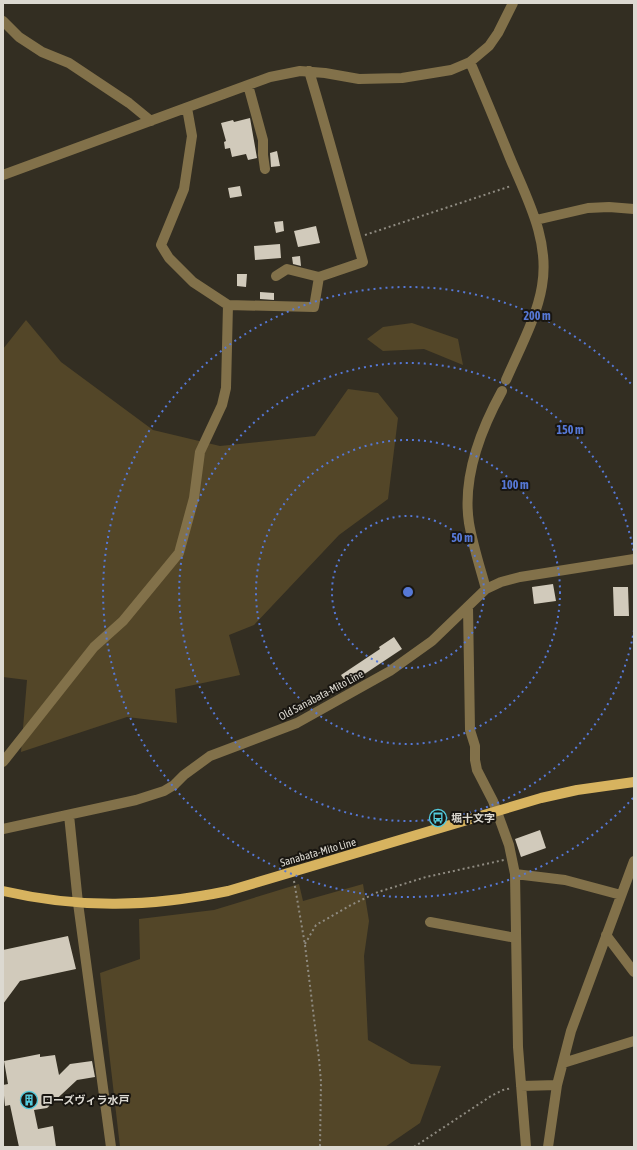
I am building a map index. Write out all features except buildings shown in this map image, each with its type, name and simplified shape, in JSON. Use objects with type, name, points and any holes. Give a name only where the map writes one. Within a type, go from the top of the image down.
[{"type":"main road","name":"Sanabata-Mito Line","points":[[3,891],[44,899],[78,903],[139,904],[169,901],[228,891],[541,798],[577,790],[634,782]]},
{"type":"street","points":[[3,175],[248,85],[287,73],[309,71],[358,79],[402,78],[451,70],[470,62],[489,46],[513,3]]},
{"type":"street","points":[[3,21],[19,37],[42,52],[69,64],[129,103],[151,121]]},
{"type":"street","points":[[470,62],[536,220],[543,251],[544,264],[542,286],[531,321],[506,380]]},
{"type":"street","points":[[276,276],[286,269],[319,277],[363,262],[309,71]]},
{"type":"street","points":[[248,85],[263,140],[265,169]]},
{"type":"street","points":[[187,108],[192,136],[184,189],[161,245],[169,258],[193,282],[228,305],[314,307],[319,277]]},
{"type":"street","points":[[536,220],[588,208],[609,207],[634,209]]},
{"type":"street","points":[[3,762],[94,647],[123,621],[179,553],[194,498],[200,452],[222,405],[226,388],[228,305]]},
{"type":"street","points":[[486,589],[473,543],[469,522],[468,501],[473,457],[491,412],[502,391]]},
{"type":"street","name":"Old Sanabata-Mito Line","points":[[3,829],[136,800],[164,791],[174,785],[184,775],[210,756],[297,723],[390,671],[432,640],[486,589],[501,582],[520,577],[634,559]]},
{"type":"street","points":[[468,607],[470,730],[475,746],[475,760],[477,770],[493,801],[509,845],[513,858],[515,874],[518,1047],[526,1147]]},
{"type":"street","points":[[69,815],[78,903],[111,1147]]},
{"type":"street","points":[[548,1147],[557,1085],[571,1031],[634,861]]},
{"type":"street","points":[[515,874],[566,880],[621,895]]},
{"type":"street","points":[[430,922],[516,938]]},
{"type":"street","points":[[606,935],[634,972]]},
{"type":"street","points":[[563,1062],[634,1041]]},
{"type":"street","points":[[521,1086],[557,1085]]},
{"type":"path","points":[[356,237],[520,182]]},
{"type":"path","points":[[305,945],[316,925],[351,905],[378,892],[426,877],[513,858]]},
{"type":"path","points":[[291,872],[305,945],[321,1082],[320,1147]]},
{"type":"path","points":[[414,1147],[491,1096],[503,1090],[521,1086]]},
{"type":"shaded area","points":[[26,320],[61,362],[153,430],[220,446],[315,436],[348,389],[378,393],[398,418],[388,499],[339,535],[254,625],[229,635],[240,675],[175,689],[177,723],[127,717],[21,752],[27,680],[3,677],[3,349]]},
{"type":"shaded area","points":[[412,323],[458,339],[463,365],[424,349],[383,351],[367,339],[383,327]]},
{"type":"shaded area","points":[[299,884],[303,901],[363,884],[369,921],[364,956],[368,1040],[411,1064],[441,1066],[420,1123],[385,1147],[120,1147],[100,973],[140,959],[139,919],[214,910]]},
{"type":"place","name":"堀十文字","points":[[438,818]]},
{"type":"place","name":"ローズヴィラ水戸","points":[[29,1100]]}]
